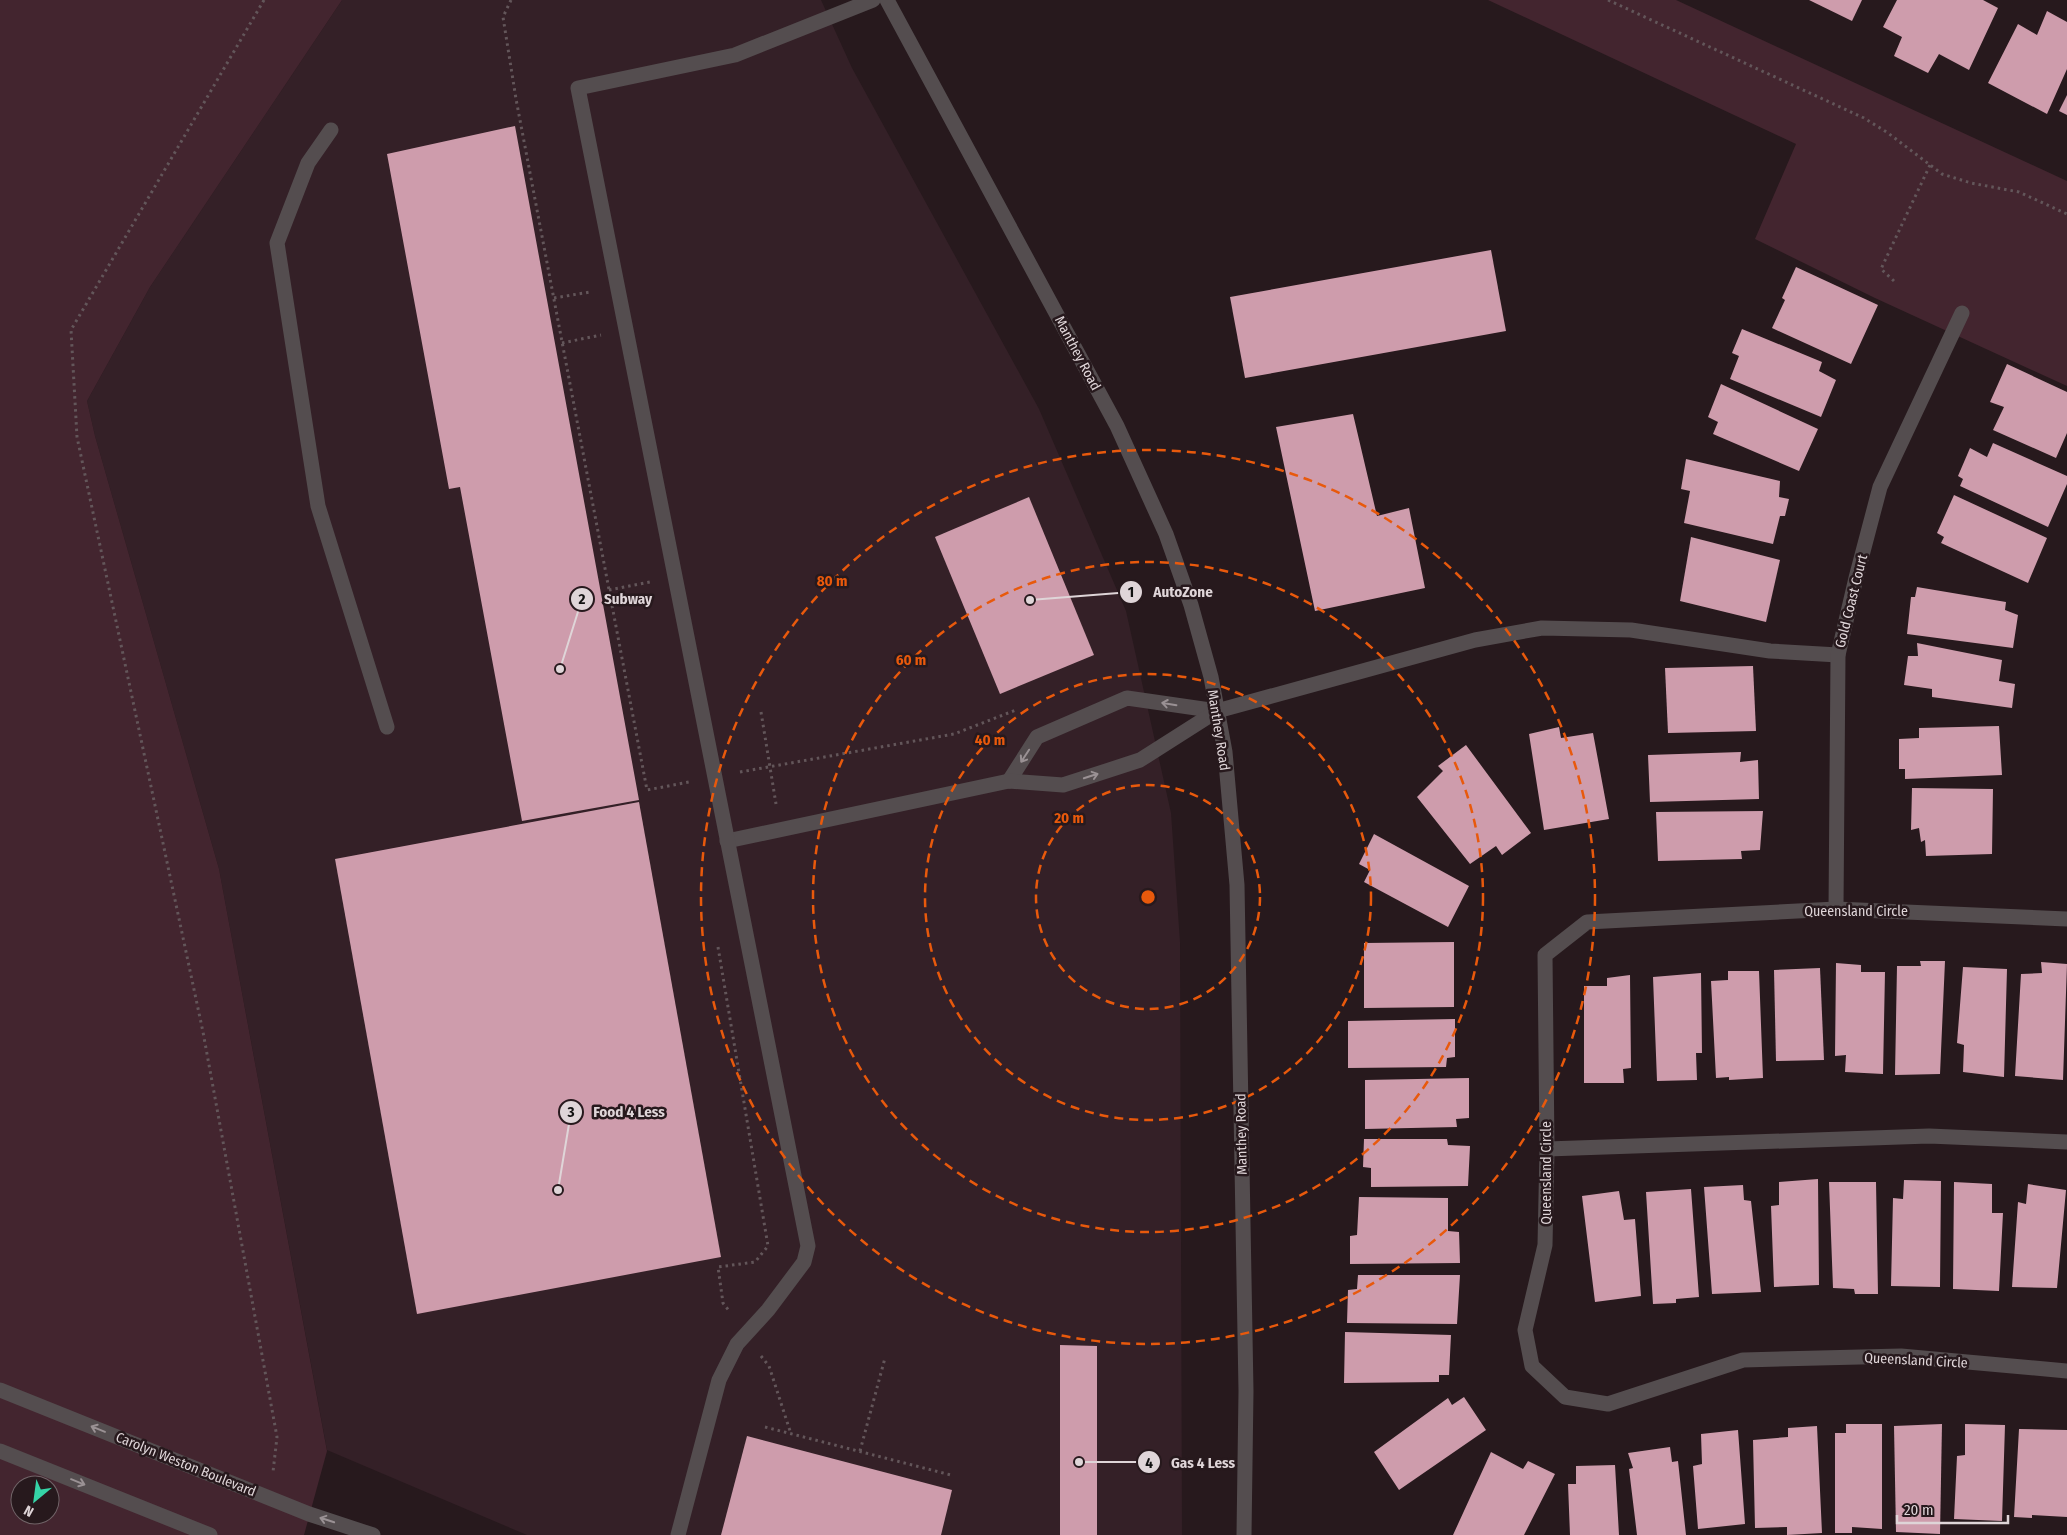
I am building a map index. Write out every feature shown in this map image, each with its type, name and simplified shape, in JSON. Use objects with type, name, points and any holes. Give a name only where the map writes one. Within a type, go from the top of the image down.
[{"type":"street","points":[[678,1535],[719,1380],[737,1344],[768,1310],[804,1262],[808,1246],[578,88],[735,55],[873,0]]},
{"type":"street","name":"Manthey Road","points":[[887,0],[1117,426],[1166,534],[1192,605],[1211,678],[1225,752],[1237,885],[1246,1391],[1244,1535]]},
{"type":"street","points":[[331,130],[308,163],[278,243],[318,506],[387,727]]},
{"type":"street","name":"Gold Coast Court","points":[[1836,909],[1838,655],[1880,487],[1962,313]]},
{"type":"street","points":[[727,841],[1009,781],[1063,785],[1140,760],[1217,711],[1475,640],[1542,628],[1631,630],[1770,651],[1838,655]]},
{"type":"street","points":[[1009,781],[1037,737],[1127,698],[1217,711]]},
{"type":"street","name":"Queensland Circle","points":[[2067,919],[1836,909],[1587,922],[1545,955],[1547,1149],[1545,1246],[1525,1330],[1532,1366],[1565,1397],[1608,1404],[1742,1360],[1901,1356],[2067,1371]]},
{"type":"street","points":[[1547,1149],[1929,1136],[2067,1142]]},
{"type":"street","name":"Carolyn Weston Boulevard","points":[[0,1390],[309,1514],[373,1535]]},
{"type":"street","points":[[0,1451],[210,1535]]},
{"type":"path","points":[[264,0],[71,330],[77,437],[204,1032],[277,1437],[271,1498]]},
{"type":"path","points":[[510,0],[503,17],[516,99],[647,790],[691,782],[692,790]]},
{"type":"path","points":[[1608,0],[1864,118],[1888,133],[1942,174],[1971,183],[2019,192],[2067,214]]},
{"type":"path","points":[[1894,281],[1880,269],[1930,165]]},
{"type":"path","points":[[554,298],[617,287]]},
{"type":"path","points":[[562,343],[626,330]]},
{"type":"path","points":[[609,590],[675,577]]},
{"type":"path","points":[[715,776],[954,734],[1016,710]]},
{"type":"path","points":[[761,712],[780,829]]},
{"type":"path","points":[[717,940],[768,1246],[755,1262],[718,1267],[723,1303],[769,1366],[791,1434]]},
{"type":"path","points":[[860,1451],[885,1358]]},
{"type":"path","points":[[765,1427],[951,1475]]},
{"type":"shaded area","points":[[0,0],[342,0],[150,287],[87,401],[95,436],[219,869],[327,1451],[304,1535],[0,1535]]},
{"type":"shaded area","points":[[342,0],[821,0],[852,68],[1039,409],[1126,611],[1171,813],[1180,942],[1182,1535],[527,1535],[327,1450],[219,869],[95,436],[87,401],[150,287]]},
{"type":"shaded area","points":[[1488,0],[1676,0],[2067,181],[2067,386],[1875,298],[1755,239],[1796,144]]},
{"type":"building","points":[[1809,0],[1862,0],[1852,21]]},
{"type":"building","points":[[1897,0],[1983,0],[1998,8],[1969,70],[1939,54],[1928,73],[1894,56],[1902,37],[1883,27]]},
{"type":"building","points":[[2047,11],[2067,22],[2067,69],[2047,114],[1988,83],[2018,24],[2037,35]]},
{"type":"building","points":[[2067,95],[2067,115],[2059,111]]},
{"type":"building","points":[[515,126],[639,800],[522,821],[460,487],[449,489],[387,154]]},
{"type":"building","points":[[1491,250],[1506,331],[1245,378],[1230,297]]},
{"type":"building","points":[[1796,267],[1878,305],[1851,364],[1772,328],[1785,300],[1782,298]]},
{"type":"building","points":[[1742,329],[1822,362],[1819,371],[1836,380],[1821,417],[1730,379],[1739,356],[1732,353]]},
{"type":"building","points":[[2007,364],[2067,392],[2067,433],[2056,458],[1993,430],[2004,407],[1990,402]]},
{"type":"building","points":[[1721,384],[1818,429],[1799,471],[1713,434],[1718,422],[1708,417]]},
{"type":"building","points":[[1353,414],[1377,516],[1409,508],[1425,588],[1315,611],[1276,427]]},
{"type":"building","points":[[1993,443],[2067,476],[2067,484],[2048,527],[1960,486],[1963,479],[1958,476],[1970,448],[1987,457]]},
{"type":"building","points":[[1686,459],[1780,481],[1779,497],[1789,499],[1785,516],[1780,516],[1773,544],[1684,523],[1690,491],[1681,489]]},
{"type":"building","points":[[1954,495],[2047,538],[2028,583],[1941,543],[1944,537],[1937,533]]},
{"type":"building","points":[[1029,497],[1094,655],[1000,694],[935,537]]},
{"type":"building","points":[[1691,537],[1780,560],[1766,622],[1680,601]]},
{"type":"building","points":[[1917,587],[2006,602],[2005,610],[2018,615],[2013,648],[1907,634],[1911,597],[1915,597]]},
{"type":"building","points":[[1917,643],[2002,660],[1999,681],[2015,684],[2012,708],[1932,697],[1932,689],[1904,685],[1908,656],[1918,656]]},
{"type":"building","points":[[1753,666],[1756,731],[1668,733],[1665,668]]},
{"type":"building","points":[[1999,726],[2002,775],[1905,779],[1905,769],[1899,769],[1899,739],[1919,738],[1919,728]]},
{"type":"building","points":[[1559,727],[1561,738],[1593,733],[1609,819],[1544,830],[1529,734]]},
{"type":"building","points":[[1466,745],[1531,833],[1502,855],[1496,846],[1470,864],[1417,797],[1443,771],[1438,766]]},
{"type":"building","points":[[1741,752],[1740,762],[1758,760],[1759,799],[1650,802],[1648,755]]},
{"type":"building","points":[[1912,788],[1993,789],[1992,854],[1926,856],[1925,840],[1921,842],[1919,828],[1911,830]]},
{"type":"building","points":[[639,802],[721,1257],[417,1314],[335,859]]},
{"type":"building","points":[[1763,811],[1760,850],[1741,851],[1742,859],[1658,861],[1656,812]]},
{"type":"building","points":[[1374,834],[1469,886],[1448,927],[1364,882],[1370,870],[1359,864]]},
{"type":"building","points":[[1454,942],[1454,1007],[1364,1008],[1364,943]]},
{"type":"building","points":[[1920,961],[1945,961],[1940,1074],[1895,1075],[1897,966],[1921,966]]},
{"type":"building","points":[[2041,962],[2067,964],[2063,1080],[2015,1076],[2021,974],[2042,973]]},
{"type":"building","points":[[1836,963],[1861,965],[1861,972],[1885,972],[1883,1074],[1845,1072],[1846,1055],[1835,1056]]},
{"type":"building","points":[[1963,967],[2007,969],[2004,1077],[1963,1072],[1964,1045],[1957,1043]]},
{"type":"building","points":[[1820,968],[1824,1060],[1776,1061],[1774,970]]},
{"type":"building","points":[[1728,971],[1759,971],[1763,1078],[1729,1080],[1729,1077],[1716,1078],[1711,981],[1728,980]]},
{"type":"building","points":[[1701,973],[1702,1053],[1696,1053],[1697,1080],[1657,1081],[1653,977]]},
{"type":"building","points":[[1630,975],[1631,1068],[1623,1069],[1624,1083],[1584,1083],[1584,986],[1607,986],[1607,978]]},
{"type":"building","points":[[1455,1019],[1455,1057],[1447,1058],[1446,1067],[1348,1068],[1348,1021]]},
{"type":"building","points":[[1469,1078],[1469,1118],[1456,1119],[1457,1127],[1365,1129],[1365,1080]]},
{"type":"building","points":[[1364,1139],[1447,1139],[1448,1145],[1470,1146],[1468,1186],[1371,1187],[1371,1168],[1363,1167]]},
{"type":"building","points":[[1818,1179],[1819,1285],[1774,1287],[1771,1206],[1779,1205],[1779,1182]]},
{"type":"building","points":[[1904,1180],[1941,1181],[1940,1287],[1891,1286],[1893,1198],[1903,1199]]},
{"type":"building","points":[[1829,1182],[1876,1182],[1878,1294],[1855,1294],[1854,1289],[1833,1288]]},
{"type":"building","points":[[1954,1182],[1992,1184],[1992,1213],[2003,1213],[1999,1291],[1953,1289]]},
{"type":"building","points":[[2028,1184],[2066,1190],[2057,1288],[2012,1287],[2018,1202],[2026,1204]]},
{"type":"building","points":[[1743,1185],[1744,1200],[1751,1201],[1761,1292],[1712,1294],[1704,1187]]},
{"type":"building","points":[[1691,1189],[1699,1297],[1676,1299],[1676,1303],[1653,1304],[1646,1192]]},
{"type":"building","points":[[1619,1191],[1624,1220],[1635,1219],[1641,1296],[1595,1302],[1582,1196]]},
{"type":"building","points":[[1359,1197],[1448,1198],[1448,1231],[1459,1232],[1460,1263],[1350,1264],[1350,1236],[1357,1235]]},
{"type":"building","points":[[1358,1275],[1460,1275],[1457,1324],[1347,1323],[1348,1290],[1357,1289]]},
{"type":"building","points":[[1345,1332],[1451,1335],[1449,1375],[1439,1375],[1439,1382],[1344,1383]]},
{"type":"building","points":[[1060,1345],[1097,1346],[1097,1535],[1060,1535]]},
{"type":"building","points":[[1464,1397],[1486,1430],[1399,1490],[1374,1452],[1448,1398],[1452,1405]]},
{"type":"building","points":[[1846,1424],[1882,1424],[1882,1529],[1852,1527],[1852,1533],[1835,1533],[1835,1433],[1846,1433]]},
{"type":"building","points":[[1942,1424],[1940,1534],[1896,1532],[1894,1426]]},
{"type":"building","points":[[1965,1424],[2005,1425],[2002,1521],[1954,1519],[1957,1456],[1965,1455]]},
{"type":"building","points":[[1817,1426],[1822,1533],[1787,1535],[1787,1527],[1755,1528],[1753,1440],[1788,1437],[1788,1428]]},
{"type":"building","points":[[2019,1429],[2067,1430],[2067,1517],[2032,1515],[2032,1518],[2014,1517]]},
{"type":"building","points":[[1738,1430],[1745,1524],[1698,1529],[1693,1466],[1702,1464],[1701,1434]]},
{"type":"building","points":[[747,1436],[952,1490],[941,1535],[721,1535]]},
{"type":"building","points":[[1670,1447],[1672,1462],[1678,1461],[1686,1535],[1637,1535],[1629,1469],[1633,1468],[1628,1453]]},
{"type":"building","points":[[1491,1452],[1523,1469],[1528,1461],[1555,1474],[1524,1535],[1453,1535]]},
{"type":"building","points":[[1615,1465],[1619,1535],[1570,1535],[1568,1484],[1576,1484],[1576,1466]]},
{"type":"place","name":"AutoZone","points":[[1030,600]]},
{"type":"place","name":"Subway","points":[[560,669]]},
{"type":"place","name":"Food 4 Less","points":[[558,1190]]},
{"type":"place","name":"Gas 4 Less","points":[[1079,1462]]}]
